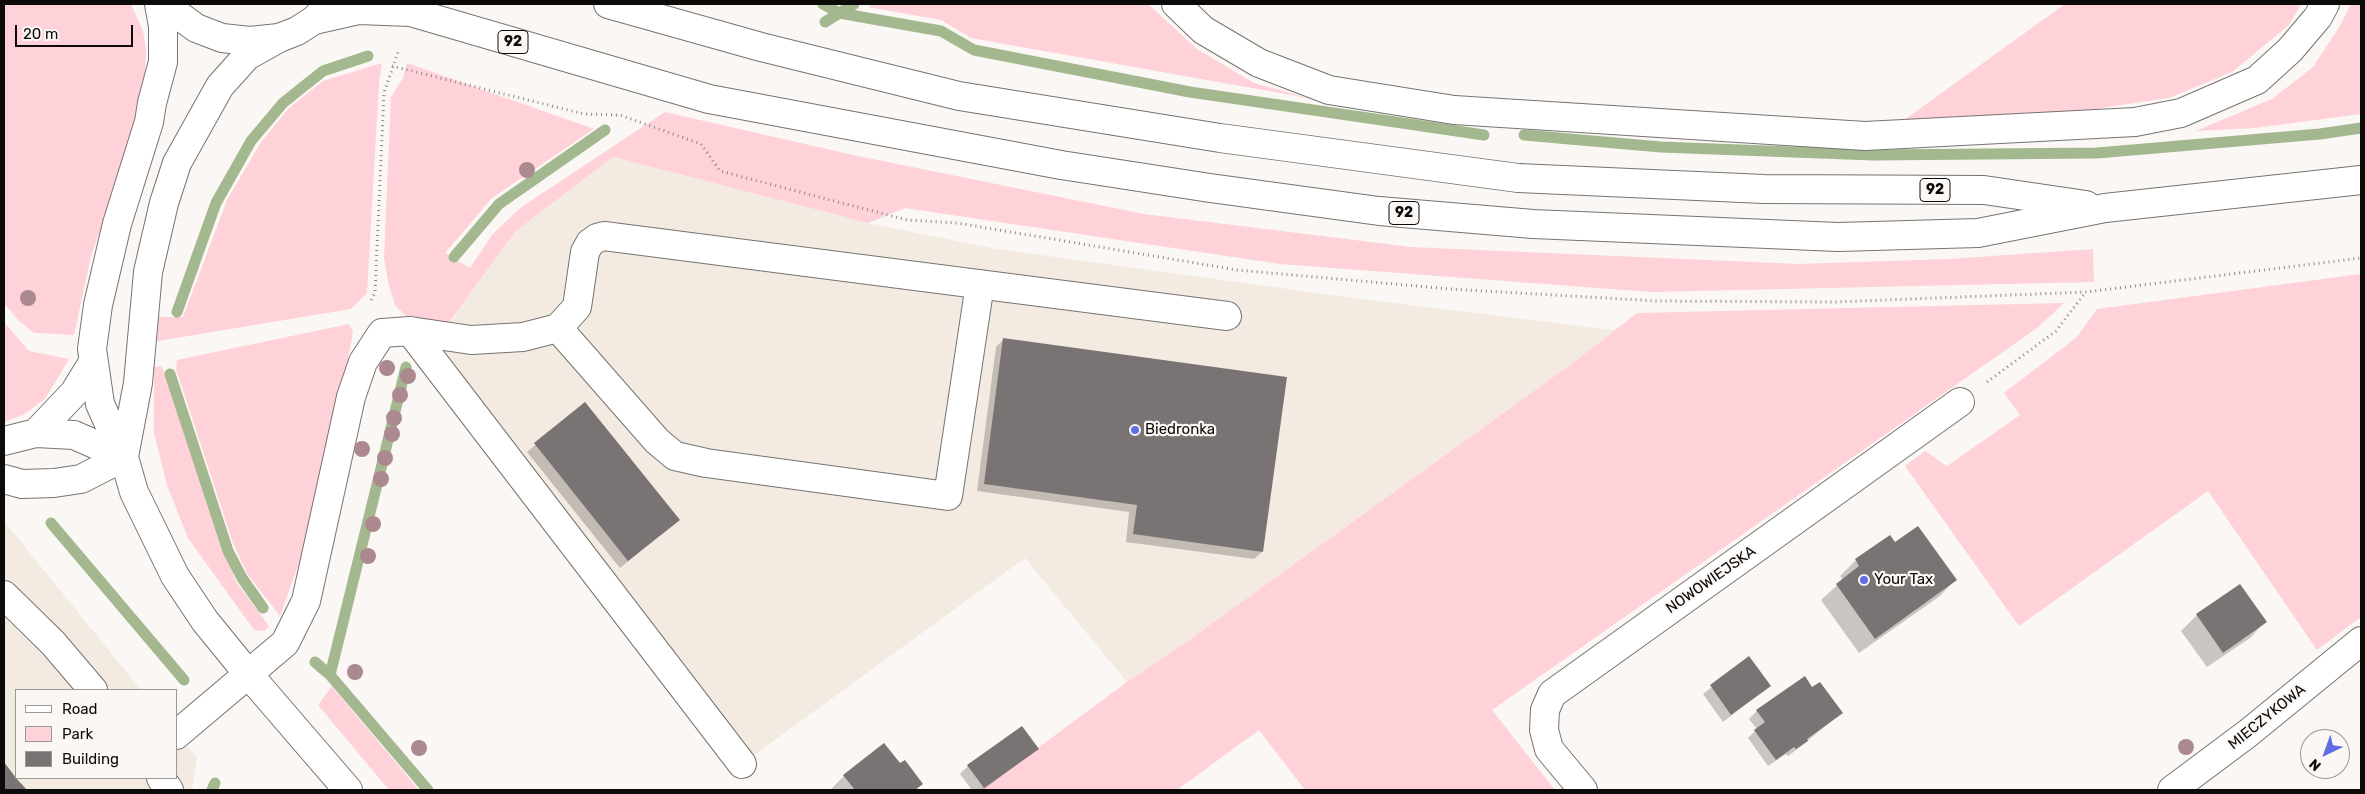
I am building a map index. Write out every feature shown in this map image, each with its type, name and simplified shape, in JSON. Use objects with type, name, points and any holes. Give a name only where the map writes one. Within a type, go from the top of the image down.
[{"type":"main road","points":[[159,4],[163,26],[163,62],[149,122],[116,224],[98,305],[92,349],[100,404],[124,457],[134,492],[175,576],[205,621],[348,790]]},
{"type":"main road","name":"92","points":[[167,4],[173,11],[196,28],[222,38],[250,42],[279,38],[297,31],[322,12],[358,10],[411,12],[709,99],[1062,165],[1210,188],[1379,211],[1533,224],[1838,238],[1978,233],[2105,208],[2361,180]]},
{"type":"main road","name":"92","points":[[608,4],[761,47],[959,96],[1220,138],[1518,178],[1764,189],[1984,190],[2105,208]]},
{"type":"main road","points":[[1176,4],[1203,30],[1259,64],[1329,90],[1454,110],[1865,136],[2135,122],[2181,113],[2257,80],[2290,50],[2318,17],[2325,4]]},
{"type":"main road","points":[[124,457],[138,383],[148,272],[164,203],[177,164],[220,86],[247,56],[279,38]]},
{"type":"main road","points":[[178,732],[285,643],[306,601],[351,396],[363,362],[382,333],[410,331],[471,340],[523,337],[558,328],[577,307],[585,252],[590,243],[604,236],[1227,316]]},
{"type":"main road","points":[[558,328],[657,441],[675,456],[706,464],[948,496],[980,284]]},
{"type":"main road","points":[[410,331],[742,764]]},
{"type":"main road","points":[[36,433],[74,393],[93,362]]},
{"type":"main road","name":"NOWOWIEJSKA","points":[[1583,790],[1549,748],[1544,730],[1545,710],[1552,694],[1960,402]]},
{"type":"main road","points":[[4,441],[36,433],[74,435],[124,457]]},
{"type":"main road","points":[[4,478],[22,484],[54,483],[81,479],[124,457]]},
{"type":"main road","points":[[4,595],[53,643],[92,689]]},
{"type":"main road","name":"MIECZYKOWA","points":[[2172,790],[2248,734],[2361,641]]},
{"type":"main road","points":[[162,779],[169,790]]},
{"type":"path","points":[[382,333],[368,309],[375,292],[384,93],[399,49]]},
{"type":"path","points":[[392,66],[584,114],[620,116],[701,144],[720,171],[907,220],[957,223],[1237,270],[1450,289],[1657,301],[1835,302],[2086,292],[2361,258]]},
{"type":"path","points":[[1960,402],[2056,331],[2086,292]]},
{"type":"shaded area","points":[[613,157],[868,223],[997,249],[1368,300],[1615,330],[1574,362],[1189,640],[1127,682],[1025,558],[750,758],[432,347],[516,231]]},
{"type":"shaded area","points":[[4,521],[140,689],[15,689],[15,779],[178,779],[178,735],[197,758],[192,790],[4,790]]},
{"type":"green space","points":[[4,4],[131,4],[143,31],[146,49],[144,92],[119,178],[91,256],[74,335],[34,333],[19,321],[4,303]]},
{"type":"green space","points":[[874,4],[1148,4],[1197,49],[1254,83],[1308,98],[971,38],[941,20],[868,7]]},
{"type":"green space","points":[[2065,4],[2301,4],[2289,25],[2232,72],[2169,98],[2067,113],[1904,120]]},
{"type":"green space","points":[[2351,4],[2361,4],[2361,114],[2255,128],[2196,131],[2272,99],[2313,67],[2340,26]]},
{"type":"green space","points":[[382,63],[379,83],[367,293],[351,309],[152,342],[159,317],[183,317],[227,200],[261,142],[289,108],[323,81]]},
{"type":"green space","points":[[407,63],[594,129],[492,198],[445,253],[470,268],[492,235],[520,208],[665,112],[853,155],[1144,214],[1411,247],[1798,264],[1949,259],[2093,249],[2094,282],[1651,292],[1280,264],[905,208],[868,223],[613,157],[516,231],[445,328],[410,320],[395,305],[388,282],[384,257],[391,97],[403,78]]},
{"type":"green space","points":[[2361,274],[2361,617],[2317,650],[2208,491],[2019,626],[1905,466],[1925,451],[1947,466],[2020,415],[2004,393],[2076,338],[2097,309]]},
{"type":"green space","points":[[2064,303],[2037,328],[1492,710],[1555,790],[1305,790],[1259,730],[1177,790],[981,790],[1127,682],[1189,640],[1574,362],[1637,313]]},
{"type":"green space","points":[[4,322],[29,351],[69,359],[45,399],[23,415],[4,422]]},
{"type":"green space","points":[[349,324],[353,332],[322,498],[280,616],[248,575],[233,543],[176,369],[177,360]]},
{"type":"green space","points":[[162,366],[219,542],[237,583],[269,626],[265,631],[254,630],[188,538],[167,485],[154,432],[154,367]]},
{"type":"green space","points":[[332,686],[419,790],[389,790],[318,705]]},
{"type":"building","name":"Biedronka","points":[[1003,338],[1287,377],[1263,552],[1133,534],[1137,505],[984,484]]},
{"type":"building","points":[[585,402],[680,520],[628,561],[534,443]]},
{"type":"building","points":[[1918,526],[1957,580],[1875,639],[1836,584],[1859,566],[1855,559],[1890,535],[1895,542]]},
{"type":"building","points":[[2240,584],[2267,622],[2223,653],[2196,614]]},
{"type":"building","points":[[1749,656],[1771,686],[1731,715],[1710,685]]},
{"type":"building","points":[[1805,676],[1812,687],[1820,682],[1843,713],[1807,739],[1808,741],[1796,749],[1794,747],[1776,760],[1754,730],[1765,722],[1756,710]]},
{"type":"building","points":[[1022,726],[1039,749],[984,788],[967,765]]},
{"type":"building","points":[[884,743],[900,763],[905,760],[923,784],[915,790],[855,790],[843,775]]},
{"type":"building","points":[[4,762],[15,779],[27,790],[4,790]]},
{"type":"waterway","points":[[823,4],[839,13],[941,31],[974,50],[1190,92],[1484,135]]},
{"type":"waterway","points":[[825,22],[854,4]]},
{"type":"waterway","points":[[177,312],[216,203],[251,141],[283,103],[323,71],[368,56]]},
{"type":"waterway","points":[[1524,135],[1661,147],[1873,155],[2097,153],[2320,134],[2361,128]]},
{"type":"waterway","points":[[454,257],[499,204],[605,130]]},
{"type":"waterway","points":[[330,675],[406,367]]},
{"type":"waterway","points":[[170,374],[228,551],[242,578],[263,608]]},
{"type":"waterway","points":[[51,523],[184,680]]},
{"type":"waterway","points":[[315,662],[330,675],[428,790]]},
{"type":"waterway","points":[[212,790],[215,783]]},
{"type":"place","name":"Biedronka","points":[[1135,430]]},
{"type":"place","name":"Your Tax","points":[[1864,580]]}]
